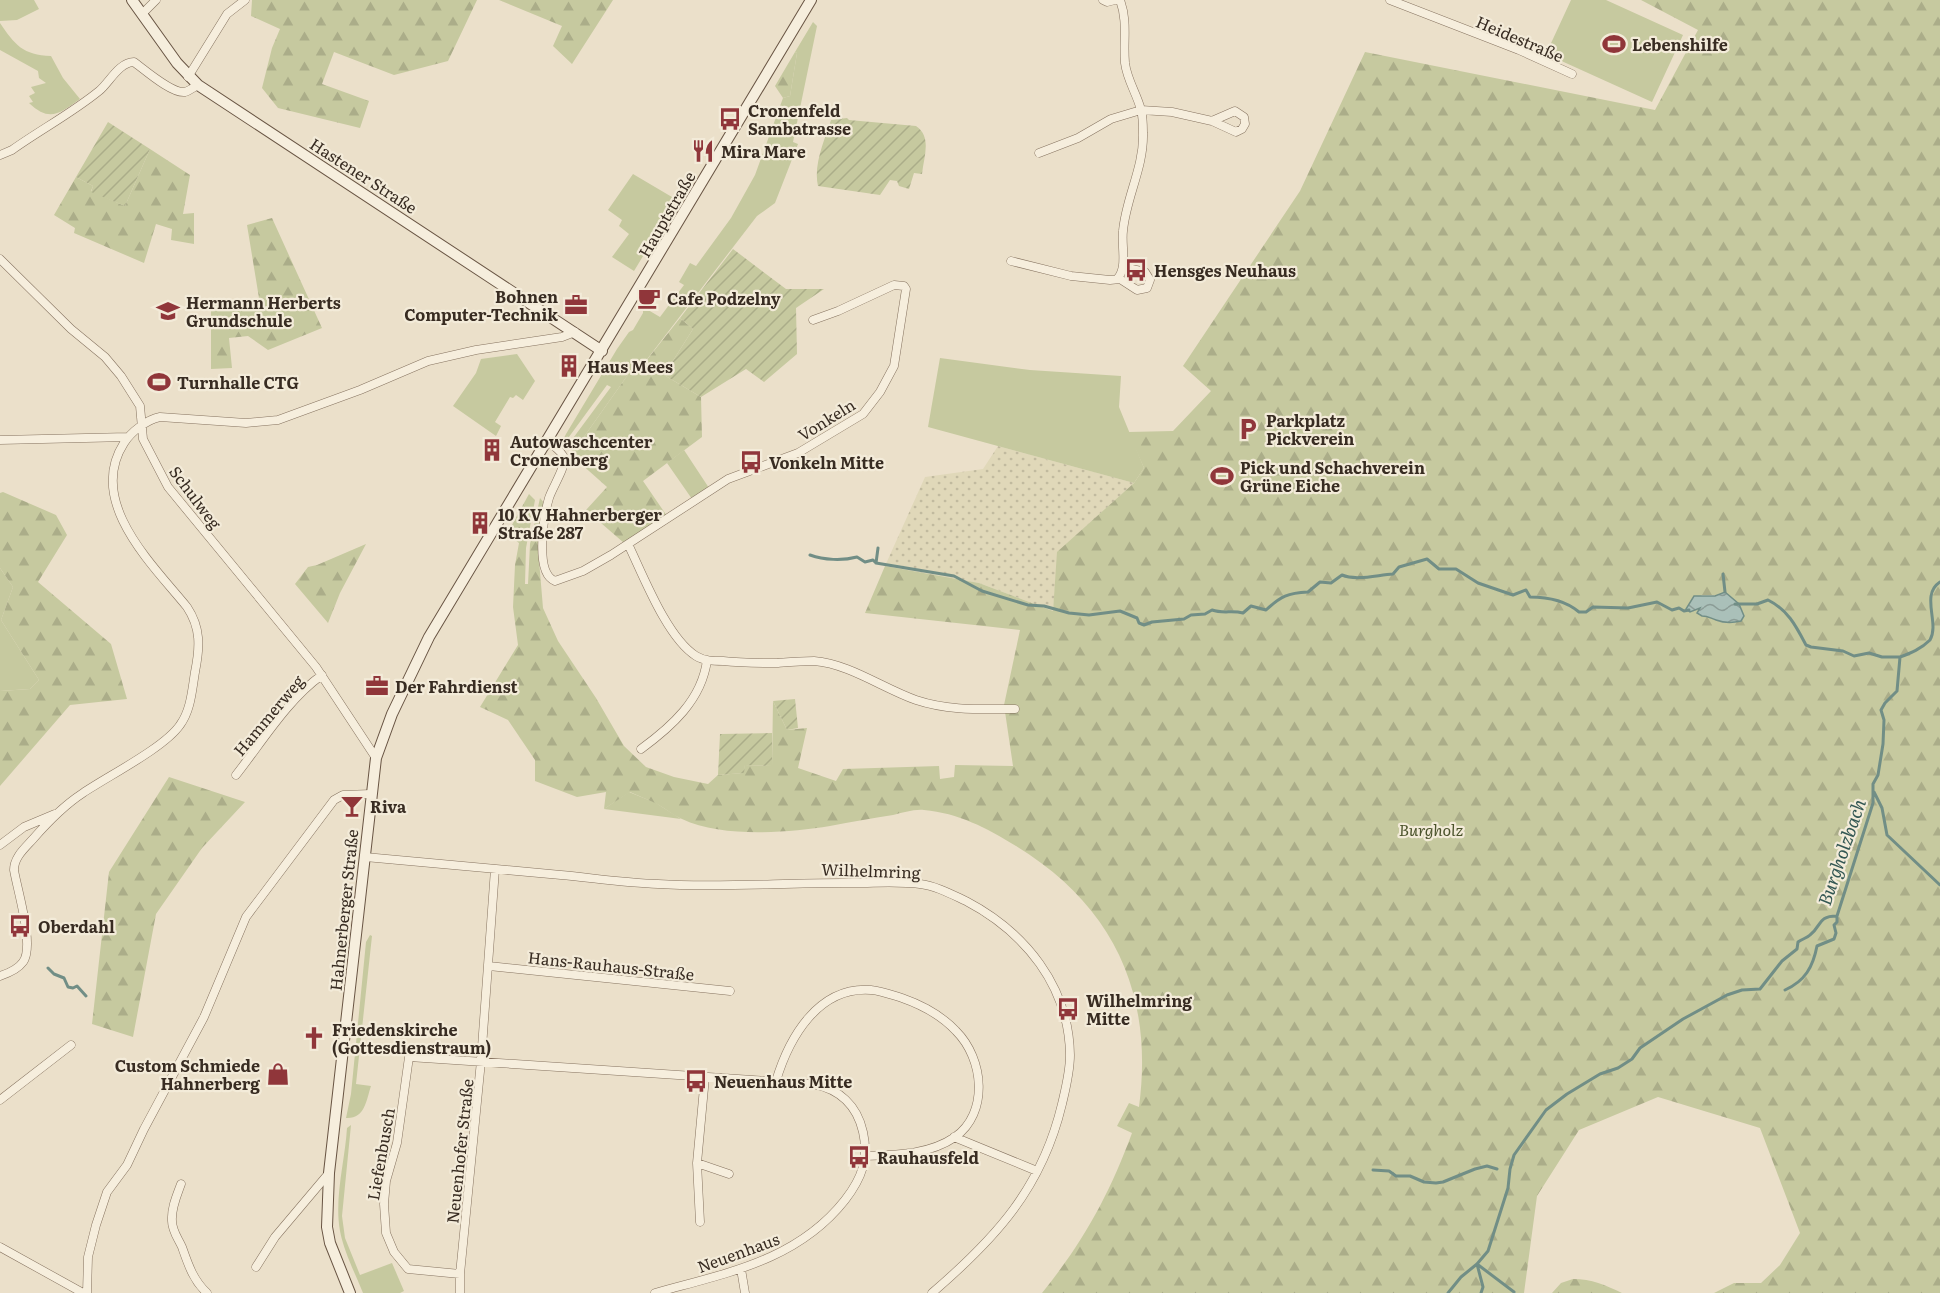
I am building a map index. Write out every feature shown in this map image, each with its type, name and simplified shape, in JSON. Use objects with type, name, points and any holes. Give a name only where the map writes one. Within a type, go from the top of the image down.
[{"type":"main road","name":"Hastener Straße","points":[[132,0],[198,85],[603,351]]},
{"type":"main road","name":"Hauptstraße","points":[[603,351],[811,0]]},
{"type":"main road","name":"Hahnerberger Straße","points":[[350,1293],[330,1244],[327,1227],[329,1173],[376,758],[392,714],[416,661],[603,351]]},
{"type":"street","points":[[142,14],[156,0]]},
{"type":"street","points":[[189,76],[227,14],[245,0]]},
{"type":"street","points":[[1103,0],[1107,2],[1118,0],[1125,15],[1126,66],[1131,88],[1141,110],[1142,149],[1139,171],[1124,224],[1122,242],[1124,267],[1117,279]]},
{"type":"street","name":"Heidestraße","points":[[1390,0],[1519,50],[1572,74]]},
{"type":"street","points":[[0,155],[12,150],[81,105],[101,90],[129,62],[134,62],[178,91],[187,91],[198,85]]},
{"type":"street","points":[[1039,153],[1078,138],[1111,119],[1141,110],[1172,112],[1212,121]]},
{"type":"street","name":"Schulweg","points":[[0,259],[71,329],[105,357],[122,376],[140,406],[143,440],[168,487],[322,675],[376,758]]},
{"type":"street","points":[[1011,261],[1071,276],[1124,280],[1137,290],[1144,290],[1149,284],[1145,272],[1124,267]]},
{"type":"street","name":"Vonkeln","points":[[548,441],[564,457],[564,464],[549,498],[542,564],[549,578],[555,581],[570,577],[611,555],[728,479],[798,453],[857,418],[869,408],[894,366],[906,289],[904,286],[894,285],[813,320]]},
{"type":"street","points":[[0,976],[22,964],[27,954],[25,920],[14,865],[22,851],[56,813],[81,794],[165,740],[180,724],[189,707],[198,655],[198,631],[193,616],[134,541],[117,506],[114,484],[115,463],[128,437],[153,418],[160,417],[246,423],[278,420],[360,390],[428,361],[486,348],[562,337],[575,332]]},
{"type":"street","points":[[0,440],[128,437]]},
{"type":"street","points":[[628,544],[658,608],[678,638],[693,655],[707,660],[832,664],[903,695],[935,705],[964,709],[1015,709]]},
{"type":"street","points":[[641,749],[682,714],[701,683],[707,660]]},
{"type":"street","name":"Hammerweg","points":[[236,775],[295,699],[309,684],[322,675]]},
{"type":"street","points":[[0,1247],[85,1293],[88,1257],[104,1200],[127,1165],[204,1017],[246,917],[334,800],[343,795],[371,794]]},
{"type":"street","points":[[0,845],[24,827],[56,813]]},
{"type":"street","name":"Wilhelmring","points":[[365,857],[658,884],[917,883],[940,889],[972,904],[1000,922],[1032,952],[1047,975],[1064,1012],[1069,1046],[1068,1082],[1056,1129],[1024,1198],[995,1234],[932,1293]]},
{"type":"street","name":"Neuenhofer Straße","points":[[460,1293],[489,966],[495,869]]},
{"type":"street","name":"Hans-Rauhaus-Straße","points":[[489,966],[730,991]]},
{"type":"street","points":[[481,1061],[819,1085],[842,1096],[852,1107],[859,1121],[866,1156],[917,1152],[954,1137],[969,1124],[977,1106],[978,1096],[978,1073],[967,1046],[957,1032],[937,1015],[915,1003],[882,992],[866,990],[847,993],[821,1006],[793,1038],[776,1081]]},
{"type":"street","points":[[0,1100],[71,1046]]},
{"type":"street","name":"Liefenbusch","points":[[460,1274],[408,1269],[394,1252],[386,1233],[384,1204],[386,1181],[397,1143],[410,1056],[481,1061]]},
{"type":"street","points":[[700,1222],[697,1162],[705,1077]]},
{"type":"street","points":[[954,1137],[1037,1171]]},
{"type":"street","name":"Neuenhaus","points":[[655,1293],[741,1269],[780,1253],[814,1232],[848,1196],[858,1179],[866,1156]]},
{"type":"street","points":[[697,1162],[729,1174]]},
{"type":"street","points":[[256,1267],[275,1237],[329,1173]]},
{"type":"street","points":[[181,1184],[172,1216],[173,1230],[190,1270],[207,1293]]},
{"type":"street","points":[[741,1269],[745,1293]]},
{"type":"shaded area","points":[[998,446],[1134,483],[1058,552],[1053,611],[979,583],[885,566],[925,477],[983,469]]},
{"type":"green space","points":[[0,0],[34,0],[39,9],[17,20],[0,21]]},
{"type":"green space","points":[[252,0],[477,0],[448,61],[394,75],[334,52],[322,84],[369,101],[360,128],[278,108],[262,88],[272,48],[280,29],[251,16]]},
{"type":"green space","points":[[499,0],[613,0],[572,64],[553,46],[562,26]]},
{"type":"green space","name":"Lebenshilfe","points":[[1571,0],[1606,0],[1683,35],[1652,102],[1546,54]]},
{"type":"green space","name":"Burgholz","points":[[1641,0],[1940,0],[1940,1293],[1714,1293],[1734,1283],[1761,1283],[1780,1265],[1800,1233],[1760,1128],[1658,1097],[1579,1130],[1537,1196],[1524,1293],[1042,1293],[1071,1255],[1094,1217],[1132,1133],[1117,1126],[1129,1103],[1139,1107],[1142,1066],[1140,1027],[1133,991],[1120,957],[1102,925],[1079,896],[1050,870],[994,833],[949,814],[916,810],[813,828],[775,832],[735,831],[698,825],[630,792],[604,809],[606,792],[577,797],[535,781],[535,760],[508,720],[480,707],[518,645],[513,607],[515,565],[519,543],[507,534],[529,494],[535,500],[526,548],[525,584],[528,584],[530,544],[540,498],[545,504],[539,560],[543,608],[558,641],[596,698],[624,746],[646,767],[674,777],[708,784],[718,775],[743,773],[745,765],[772,766],[773,701],[787,730],[807,728],[798,768],[836,781],[843,769],[939,766],[940,779],[954,777],[955,765],[1013,766],[1004,705],[1020,630],[865,613],[885,566],[979,583],[1053,611],[1057,552],[1134,483],[1144,468],[1128,432],[1173,431],[1211,391],[1183,366],[1300,191],[1365,52],[1655,110],[1698,30]],"holes":[[[1702,595],[1721,595],[1739,604],[1744,616],[1740,620],[1722,622],[1710,617],[1702,608],[1690,612],[1688,605]]]},
{"type":"green space","points":[[813,22],[817,26],[793,142],[798,144],[775,203],[757,216],[638,371],[632,369],[571,455],[573,449],[568,445],[611,387],[607,385],[563,445],[561,444],[617,349],[633,330],[643,313],[643,307],[660,317],[684,285],[679,282],[690,263],[696,266],[731,218],[755,175],[783,98],[790,96],[797,53],[795,52]]},
{"type":"green space","points":[[0,23],[15,43],[27,51],[51,56],[63,78],[80,99],[55,114],[43,113],[29,103],[33,102],[29,96],[35,93],[31,87],[46,83],[39,78],[38,71],[0,50]]},
{"type":"green space","points":[[795,52],[797,53],[790,96],[783,98],[775,86]]},
{"type":"green space","points":[[847,118],[916,126],[921,130],[926,147],[922,174],[914,173],[909,189],[899,186],[897,181],[890,180],[880,195],[818,186],[818,161],[831,120]]},
{"type":"green space","points":[[108,122],[150,149],[125,206],[91,192],[93,186],[76,177]]},
{"type":"green space","points":[[150,149],[190,175],[183,214],[194,213],[194,244],[171,240],[172,229],[156,224],[144,263],[74,233],[75,228],[54,215],[76,177],[93,186],[91,191],[125,206]]},
{"type":"green space","points":[[633,174],[677,200],[634,271],[612,257],[629,234],[619,226],[622,220],[608,210]]},
{"type":"green space","points":[[272,218],[322,328],[268,350],[248,336],[229,338],[232,368],[211,369],[211,306],[259,298],[247,225]]},
{"type":"green space","points":[[733,249],[786,289],[824,289],[796,308],[797,354],[764,382],[746,369],[701,397],[664,375],[693,329],[680,318]]},
{"type":"green space","points":[[680,318],[693,329],[664,375],[701,397],[702,437],[643,481],[667,516],[624,543],[586,510],[607,487],[571,455],[632,369],[638,371]]},
{"type":"green space","points":[[517,354],[535,381],[523,400],[516,395],[513,398],[510,397],[495,422],[501,426],[496,436],[453,406],[476,373],[481,359]]},
{"type":"green space","points":[[940,358],[1030,370],[1121,376],[1119,407],[1144,468],[1134,483],[928,427]]},
{"type":"green space","points":[[684,450],[709,488],[692,499],[667,463]]},
{"type":"green space","points":[[3,492],[56,515],[67,535],[38,582],[111,644],[127,699],[70,705],[0,786],[0,691],[30,689],[39,680],[1,620],[13,587],[0,568],[0,493]]},
{"type":"green space","points":[[366,544],[340,593],[328,623],[295,584],[308,567]]},
{"type":"green space","points":[[0,568],[13,587],[1,620],[39,680],[30,689],[0,691]]},
{"type":"green space","points":[[795,699],[798,728],[787,730],[773,701]]},
{"type":"green space","points":[[772,733],[772,766],[745,765],[744,773],[718,775],[720,734]]},
{"type":"green space","points":[[169,777],[245,802],[202,848],[156,914],[133,1037],[92,1024],[109,872]]},
{"type":"green space","points":[[629,792],[656,803],[681,819],[604,809]]},
{"type":"green space","points":[[370,935],[372,936],[356,1084],[371,1086],[361,1112],[352,1118],[346,1118],[351,1094],[366,942]]},
{"type":"green space","points":[[351,1125],[342,1216],[345,1238],[360,1275],[392,1263],[404,1291],[400,1293],[363,1293],[342,1239],[338,1218],[339,1193],[347,1128]]},
{"type":"green space","points":[[1573,1279],[1598,1283],[1622,1293],[1552,1293],[1561,1283]]},
{"type":"water","points":[[1725,592],[1739,604],[1744,616],[1741,621],[1722,622],[1697,613],[1700,608],[1690,612],[1686,609],[1694,596],[1715,596]]},
{"type":"waterway","points":[[876,563],[878,548]]},
{"type":"waterway","points":[[810,555],[833,559],[857,557],[865,562],[873,560],[876,563],[954,576],[982,591],[1028,605],[1089,615],[1120,611],[1137,618],[1139,623],[1144,625],[1184,619],[1212,610],[1243,613],[1251,606],[1266,610],[1285,596],[1308,592],[1320,582],[1331,583],[1342,575],[1360,578],[1393,574],[1399,567],[1427,559],[1439,569],[1456,569],[1478,583],[1513,595],[1526,590],[1530,597],[1556,600],[1579,612],[1586,612],[1593,607],[1628,608],[1657,602],[1672,610],[1679,608],[1684,611],[1689,610]]},
{"type":"waterway","points":[[1723,574],[1725,592]]},
{"type":"waterway","name":"Burgholzbach","points":[[1448,1293],[1488,1251],[1508,1188],[1514,1155],[1546,1110],[1600,1074],[1618,1068],[1632,1059],[1640,1048],[1683,1019],[1727,995],[1742,990],[1760,989],[1782,961],[1797,949],[1798,942],[1814,932],[1823,920],[1837,916],[1873,803],[1873,784],[1878,775],[1883,744],[1884,720],[1881,710],[1897,691],[1900,657],[1930,640],[1933,626],[1931,594],[1940,582]]},
{"type":"waterway","points":[[1735,604],[1757,604],[1768,600],[1786,614],[1806,645],[1811,647],[1843,651],[1854,656],[1869,653],[1882,657],[1900,657]]},
{"type":"waterway","points":[[1874,792],[1882,808],[1887,835],[1940,885]]},
{"type":"waterway","points":[[1785,990],[1803,978],[1813,960],[1817,946],[1834,939],[1836,933],[1834,925],[1837,917]]},
{"type":"waterway","points":[[48,968],[54,974],[64,978],[68,987],[77,986],[86,996]]},
{"type":"waterway","points":[[1373,1170],[1389,1171],[1396,1176],[1410,1176],[1424,1182],[1436,1183],[1487,1166],[1497,1169]]},
{"type":"waterway","points":[[1477,1264],[1514,1292]]},
{"type":"waterway","points":[[1477,1264],[1483,1287],[1481,1293]]},
{"type":"place","name":"Lebenshilfe","points":[[1614,44]]},
{"type":"place","name":"Cronenfeld Sambatrasse","points":[[730,119]]},
{"type":"place","name":"Mira Mare","points":[[703,151]]},
{"type":"place","name":"Hensges Neuhaus","points":[[1136,270]]},
{"type":"place","name":"Cafe Podzelny","points":[[649,298]]},
{"type":"place","name":"Bohnen Computer-Technik","points":[[576,305]]},
{"type":"place","name":"Hermann Herberts Grundschule","points":[[168,311]]},
{"type":"place","name":"Haus Mees","points":[[569,366]]},
{"type":"place","name":"Turnhalle CTG","points":[[159,382]]},
{"type":"place","name":"Parkplatz Pickverein","points":[[1248,429]]},
{"type":"place","name":"Autowaschcenter Cronenberg","points":[[492,450]]},
{"type":"place","name":"Vonkeln Mitte","points":[[751,462]]},
{"type":"place","name":"Pick und Schachverein Grüne Eiche","points":[[1222,476]]},
{"type":"place","name":"10 KV Hahnerberger Straße 287","points":[[480,523]]},
{"type":"place","name":"Der Fahrdienst","points":[[377,686]]},
{"type":"place","name":"Riva","points":[[352,806]]},
{"type":"place","name":"Oberdahl","points":[[20,926]]},
{"type":"place","name":"Wilhelmring Mitte","points":[[1068,1009]]},
{"type":"place","name":"Friedenskirche (Gottesdienstraum)","points":[[314,1038]]},
{"type":"place","name":"Custom Schmiede Hahnerberg","points":[[278,1074]]},
{"type":"place","name":"Neuenhaus Mitte","points":[[696,1081]]},
{"type":"place","name":"Rauhausfeld","points":[[859,1157]]}]
